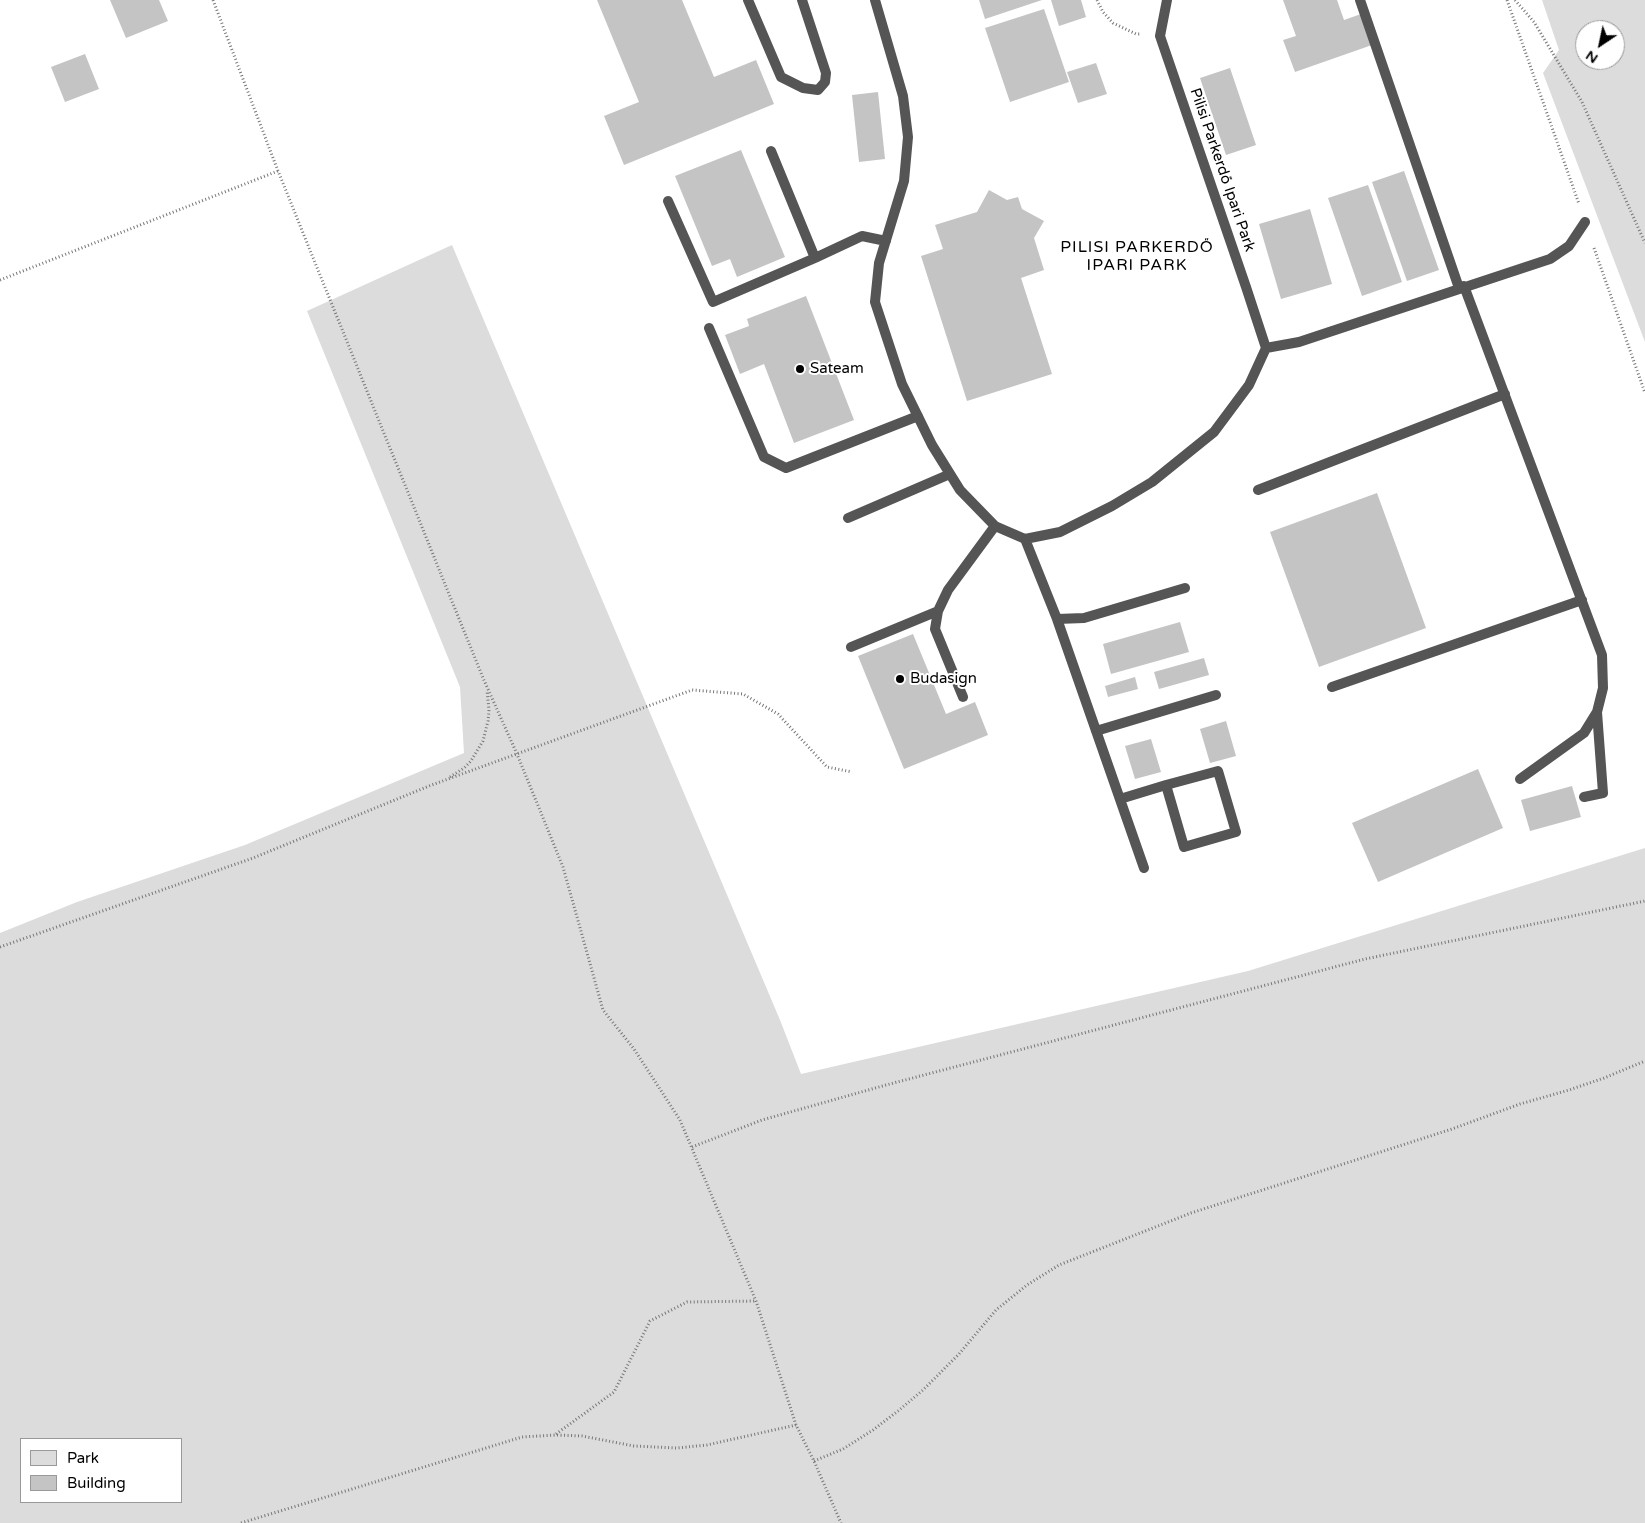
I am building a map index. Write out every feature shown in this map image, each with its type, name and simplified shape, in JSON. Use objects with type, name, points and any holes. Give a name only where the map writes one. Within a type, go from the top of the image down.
[{"type":"lane","points":[[748,0],[781,77],[803,88],[818,90],[825,82],[826,73],[802,0]]},
{"type":"lane","points":[[875,0],[903,96],[908,137],[904,181],[879,263],[875,302],[902,384],[932,445],[960,490],[995,526],[1024,539],[1060,532],[1112,506],[1152,482],[1214,432],[1249,385],[1266,348],[1299,342],[1550,259],[1569,246],[1585,222]]},
{"type":"lane","points":[[1160,36],[1168,0]]},
{"type":"lane","points":[[1360,0],[1461,287],[1505,394],[1602,655],[1603,688],[1597,712],[1584,733],[1520,780]]},
{"type":"lane","name":"Pilisi Parkerdő Ipari Park","points":[[1160,36],[1266,348]]},
{"type":"lane","points":[[771,151],[816,258]]},
{"type":"lane","points":[[668,201],[713,302],[862,236],[886,241]]},
{"type":"lane","points":[[709,328],[764,457],[786,468],[918,416]]},
{"type":"lane","points":[[1258,490],[1505,394]]},
{"type":"lane","points":[[848,518],[950,474]]},
{"type":"lane","points":[[962,696],[935,629],[938,611],[948,590],[995,526]]},
{"type":"lane","points":[[1024,539],[1057,619],[1144,868]]},
{"type":"lane","points":[[1057,619],[1084,618],[1185,588]]},
{"type":"lane","points":[[1332,688],[1582,600]]},
{"type":"lane","points":[[851,647],[938,611]]},
{"type":"lane","points":[[1096,731],[1216,695]]},
{"type":"lane","points":[[1584,797],[1603,793],[1597,712]]},
{"type":"lane","points":[[1120,799],[1166,785],[1218,771],[1236,832],[1184,847],[1166,785]]},
{"type":"path","points":[[213,0],[278,171],[483,678],[517,754],[563,867],[603,1010],[639,1056],[680,1120],[756,1301],[796,1426],[814,1461],[841,1523]]},
{"type":"path","points":[[1097,0],[1102,12],[1113,23],[1136,34],[1160,36]]},
{"type":"path","points":[[1507,0],[1645,393]]},
{"type":"path","points":[[1515,0],[1534,22],[1582,102],[1645,243]]},
{"type":"path","points":[[0,280],[278,171]]},
{"type":"path","points":[[429,786],[464,768],[471,761],[483,741],[489,710],[487,690],[483,678]]},
{"type":"path","points":[[0,947],[253,858],[429,786],[692,690],[743,694],[778,714],[827,767],[852,772]]},
{"type":"path","points":[[692,1148],[762,1120],[886,1084],[1365,959],[1645,901]]},
{"type":"path","points":[[814,1461],[843,1449],[898,1411],[923,1390],[959,1354],[996,1310],[1027,1285],[1059,1265],[1191,1213],[1442,1132],[1520,1104],[1569,1090],[1645,1061]]},
{"type":"path","points":[[556,1435],[614,1392],[650,1321],[687,1302],[756,1301]]},
{"type":"path","points":[[241,1523],[522,1437],[582,1436],[634,1446],[676,1448],[707,1445],[796,1426]]},
{"type":"green space","points":[[1542,0],[1645,0],[1645,342],[1543,73],[1559,50]]},
{"type":"green space","points":[[452,245],[780,1020],[801,1074],[1248,971],[1645,848],[1645,1523],[0,1523],[0,933],[77,902],[245,845],[464,753],[460,687],[307,311]]},
{"type":"building","points":[[110,0],[159,0],[168,21],[126,38]]},
{"type":"building","points":[[597,0],[682,0],[714,77],[756,60],[774,104],[624,165],[604,116],[639,102]]},
{"type":"building","points":[[979,0],[1042,0],[985,19]]},
{"type":"building","points":[[1051,0],[1081,0],[1086,17],[1059,26]]},
{"type":"building","points":[[1283,0],[1337,0],[1344,20],[1361,14],[1372,45],[1295,72],[1283,40],[1296,36]]},
{"type":"building","points":[[1044,9],[1069,82],[1010,102],[985,28]]},
{"type":"building","points":[[85,54],[99,89],[65,102],[51,67]]},
{"type":"building","points":[[1096,63],[1107,94],[1078,103],[1067,72]]},
{"type":"building","points":[[1230,68],[1256,145],[1226,155],[1200,78]]},
{"type":"building","points":[[878,92],[885,159],[859,162],[852,95]]},
{"type":"building","points":[[741,150],[785,257],[737,277],[730,259],[712,266],[675,176]]},
{"type":"building","points":[[1404,171],[1439,270],[1407,281],[1372,182]]},
{"type":"building","points":[[1368,185],[1402,282],[1362,296],[1328,198]]},
{"type":"building","points":[[989,190],[1007,200],[1018,197],[1022,209],[1044,221],[1034,238],[1044,270],[1021,278],[1052,374],[967,401],[921,256],[943,249],[935,225],[977,212]]},
{"type":"building","points":[[1310,209],[1332,284],[1281,299],[1259,224]]},
{"type":"building","name":"Sateam","points":[[806,296],[854,420],[794,443],[764,364],[740,374],[725,335],[749,326],[747,319]]},
{"type":"building","points":[[1377,493],[1426,628],[1319,667],[1270,532]]},
{"type":"building","points":[[1180,622],[1189,652],[1111,674],[1103,644]]},
{"type":"building","name":"Budasign","points":[[913,634],[946,714],[975,702],[988,735],[904,769],[858,656]]},
{"type":"building","points":[[1204,658],[1209,675],[1159,689],[1154,672]]},
{"type":"building","points":[[1135,677],[1138,689],[1108,697],[1105,686]]},
{"type":"building","points":[[1226,721],[1236,756],[1210,763],[1200,729]]},
{"type":"building","points":[[1151,739],[1161,772],[1135,779],[1125,746]]},
{"type":"building","points":[[1478,769],[1503,828],[1378,882],[1352,823]]},
{"type":"building","points":[[1572,786],[1581,817],[1530,831],[1521,800]]},
{"type":"place","name":"Sateam","points":[[800,369]]},
{"type":"place","name":"Budasign","points":[[900,679]]},
{"type":"district","name":"PILISI PARKERDŐ IPARI PARK","points":[[1137,257]]}]
